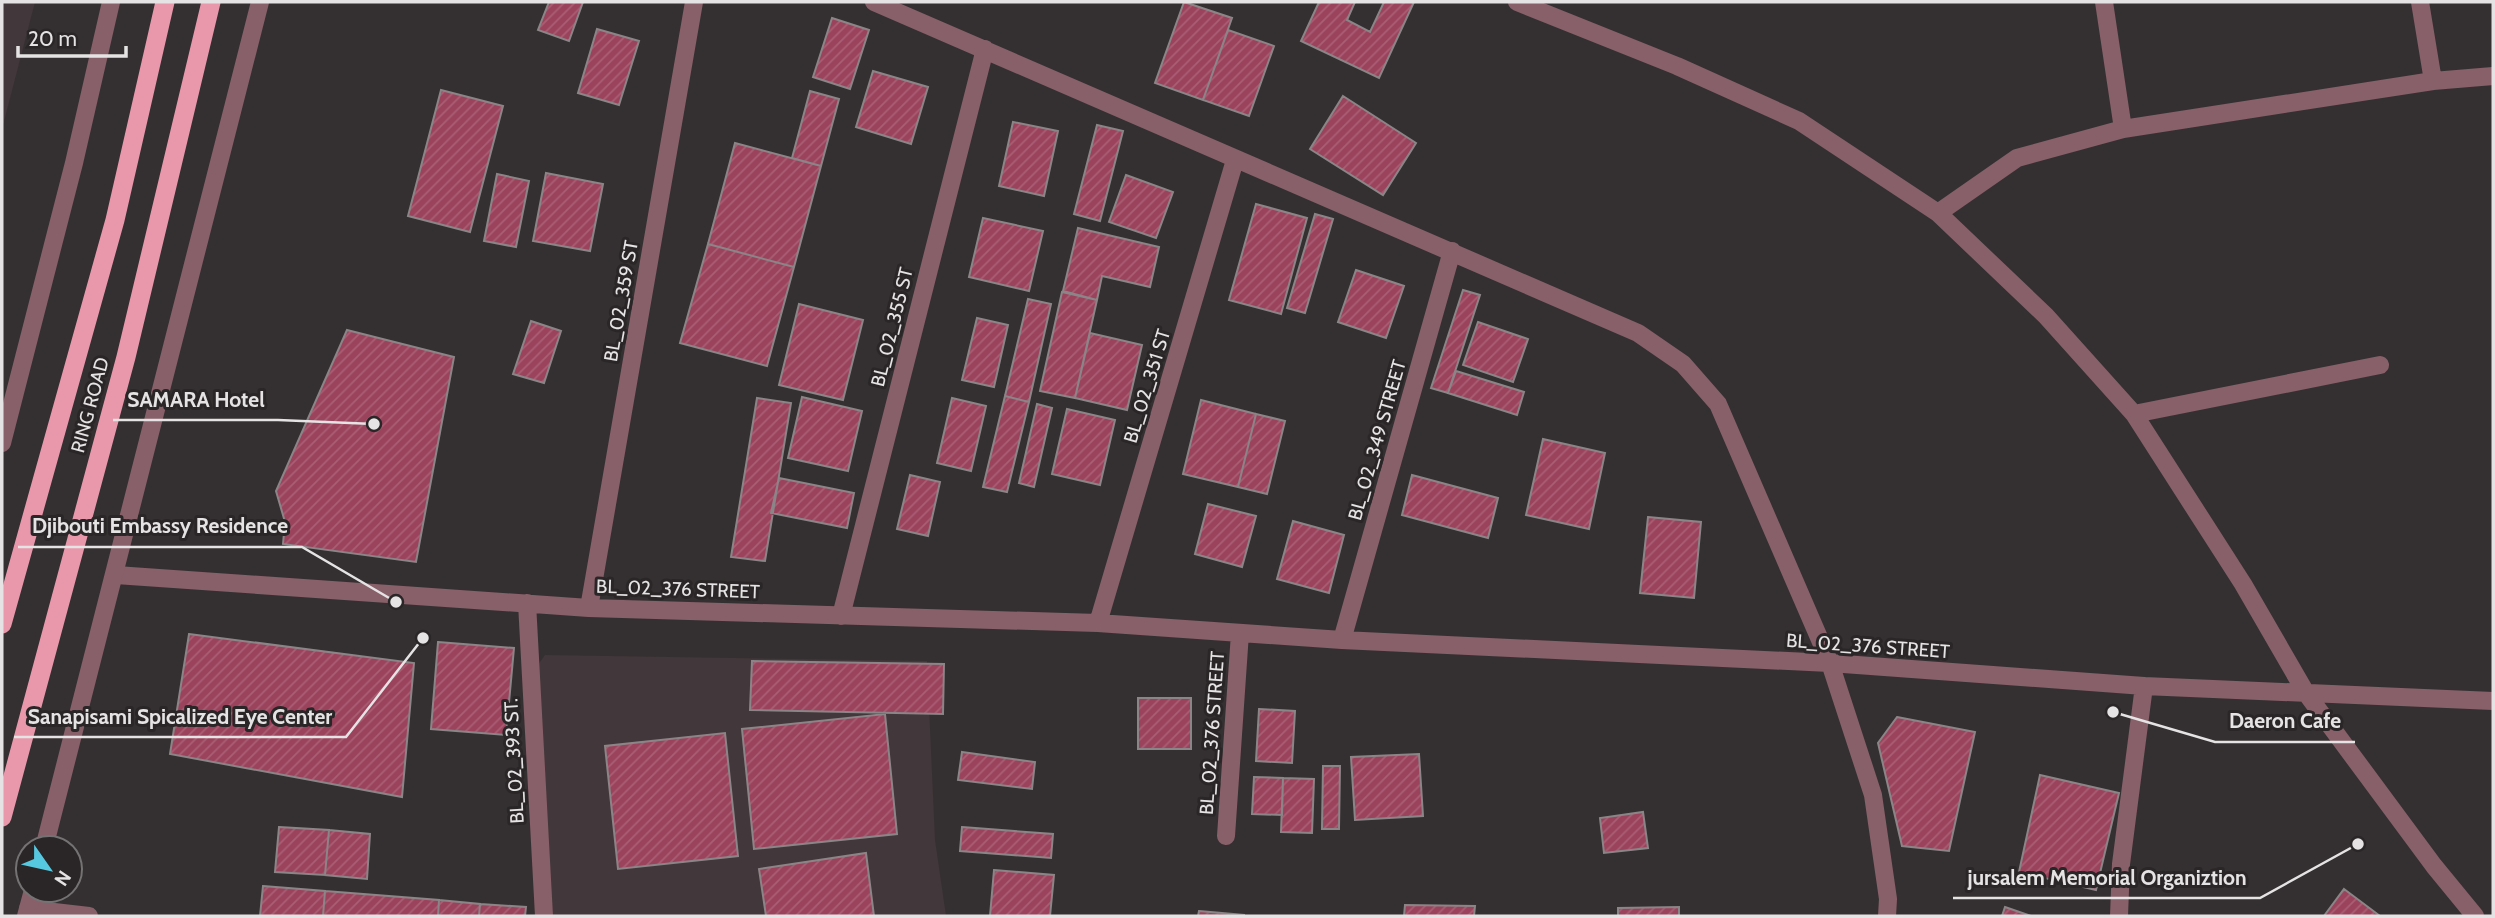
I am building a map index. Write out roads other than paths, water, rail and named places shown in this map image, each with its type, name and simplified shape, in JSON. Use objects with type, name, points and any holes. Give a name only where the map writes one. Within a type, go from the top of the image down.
[{"type":"highway","name":"RING ROAD","points":[[2,624],[114,220],[165,2]]},
{"type":"highway","name":"RING ROAD","points":[[2,817],[126,356],[211,2]]},
{"type":"street","points":[[2,443],[74,163],[111,2]]},
{"type":"street","points":[[48,834],[116,575],[260,2]]},
{"type":"street","name":"BL_02_359 ST","points":[[589,608],[694,2]]},
{"type":"street","points":[[874,2],[1638,333],[1683,365],[1718,404],[1830,663],[1873,795],[1888,899],[1887,916]]},
{"type":"street","points":[[1517,2],[1677,66],[1799,121],[1938,213],[2046,317],[2134,414],[2243,584],[2306,693],[2434,866],[2475,916]]},
{"type":"street","points":[[2105,2],[2123,130]]},
{"type":"street","points":[[2420,2],[2433,81]]},
{"type":"street","name":"BL_02_355 ST","points":[[841,616],[985,49]]},
{"type":"street","points":[[1938,213],[2017,158],[2123,130],[2433,81],[2493,76]]},
{"type":"street","name":"BL_02_351 ST","points":[[1098,623],[1236,160]]},
{"type":"street","name":"BL_02_349 STREET","points":[[1342,640],[1452,251]]},
{"type":"street","points":[[2134,414],[2379,365]]},
{"type":"street","name":"BL_02_376 STREET","points":[[116,575],[589,608],[1098,623],[1342,640],[1830,663],[2144,686],[2493,701]]},
{"type":"street","name":"BL_02_393 ST.","points":[[527,603],[544,916]]},
{"type":"street","name":"BL_02_376 STREET","points":[[1226,836],[1240,633]]},
{"type":"street","points":[[2119,916],[2121,864],[2144,686]]},
{"type":"street","points":[[27,912],[89,916]]},
{"type":"place","name":"SAMARA Hotel","points":[[374,424]]},
{"type":"place","name":"Djibouti Embassy Residence","points":[[396,602]]},
{"type":"place","name":"Sanapisami Spicalized Eye Center","points":[[423,638]]},
{"type":"place","name":"Daeron Cafe","points":[[2113,712]]},
{"type":"place","name":"jursalem Memorial Organiztion","points":[[2358,844]]}]
